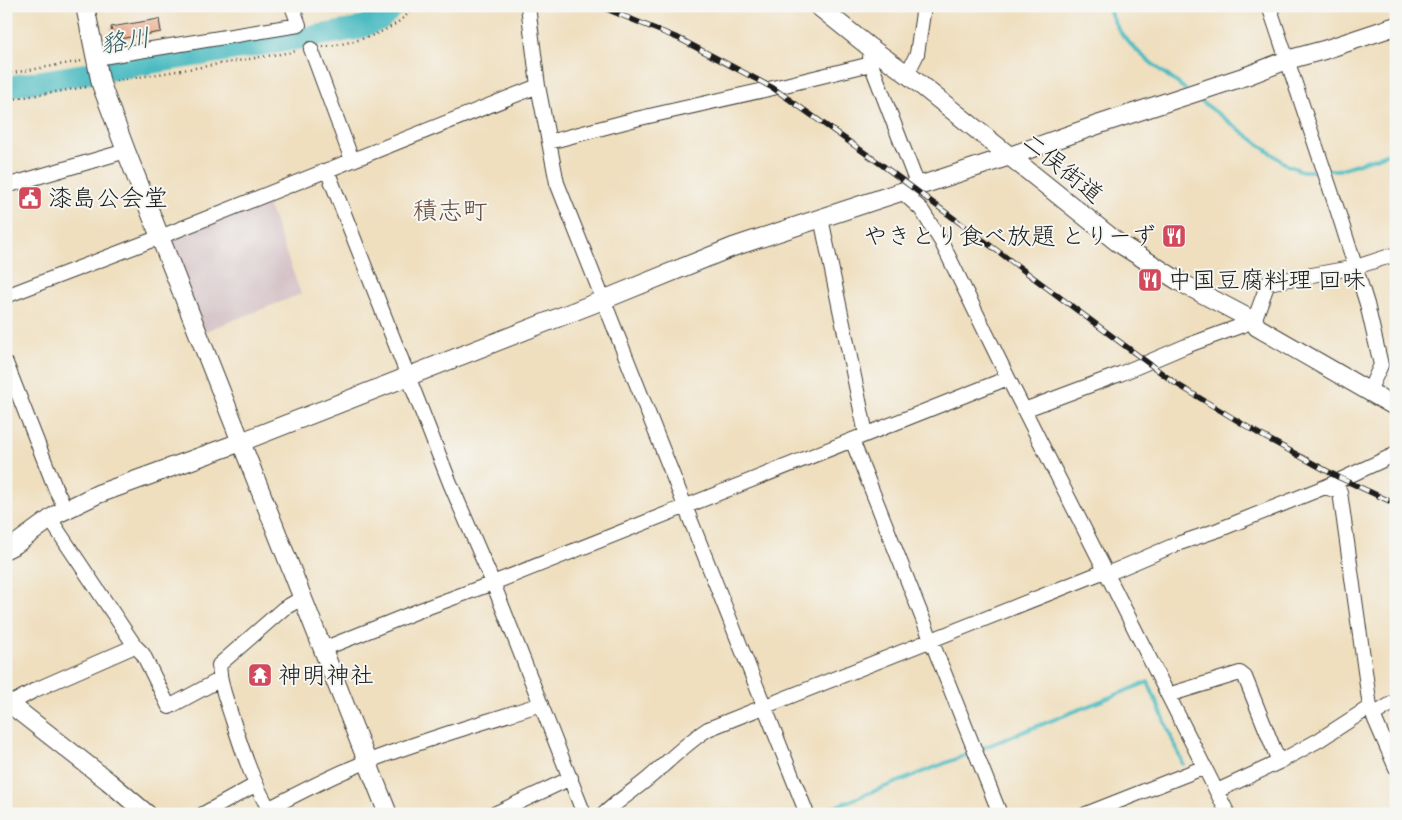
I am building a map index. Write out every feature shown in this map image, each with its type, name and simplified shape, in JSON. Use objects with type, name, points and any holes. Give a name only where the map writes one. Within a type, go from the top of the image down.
[{"type":"street","points":[[85,6],[101,84],[126,151],[388,814]]},
{"type":"street","points":[[96,58],[298,25],[292,6]]},
{"type":"street","points":[[528,6],[538,86],[557,183],[807,814]]},
{"type":"street","name":"二俣街道","points":[[818,6],[868,46],[908,74],[1117,242],[1180,282],[1254,321],[1257,327],[1396,406]]},
{"type":"street","points":[[908,74],[917,54],[924,6]]},
{"type":"street","points":[[1269,6],[1322,162],[1367,304],[1381,365],[1369,391]]},
{"type":"street","points":[[6,549],[23,540],[66,509],[98,494],[241,442],[603,300],[732,247],[1010,156],[1287,60],[1396,26]]},
{"type":"street","points":[[868,46],[872,64],[918,186]]},
{"type":"street","points":[[311,49],[352,160]]},
{"type":"street","points":[[549,142],[636,118],[872,64]]},
{"type":"street","points":[[6,296],[160,237],[538,86]]},
{"type":"street","points":[[6,186],[126,151]]},
{"type":"street","points":[[327,170],[450,483],[493,583],[584,814]]},
{"type":"street","points":[[901,191],[921,209],[941,241],[1228,814]]},
{"type":"street","points":[[821,218],[866,434]]},
{"type":"street","points":[[1024,410],[1254,321],[1268,283],[1356,267],[1396,254]]},
{"type":"street","points":[[1381,365],[1396,365]]},
{"type":"street","points":[[8,374],[56,490],[66,509]]},
{"type":"street","points":[[323,650],[1008,378]]},
{"type":"street","points":[[852,440],[1000,814]]},
{"type":"street","points":[[604,814],[615,803],[649,778],[694,738],[708,730],[931,640],[1325,488],[1396,454]]},
{"type":"street","points":[[1325,488],[1340,492],[1371,711],[1396,768]]},
{"type":"street","points":[[50,519],[135,646],[143,654],[169,707],[220,680]]},
{"type":"street","points":[[302,598],[283,610],[218,665],[220,680],[255,785],[270,811],[320,782],[367,762],[541,704]]},
{"type":"street","points":[[135,646],[8,702],[108,781],[146,814]]},
{"type":"street","points":[[1168,695],[1240,673],[1245,677],[1279,762]]},
{"type":"street","points":[[1217,791],[1279,762],[1371,711],[1396,701]]},
{"type":"street","points":[[1086,814],[1204,767]]},
{"type":"street","points":[[494,814],[571,778]]},
{"type":"street","points":[[203,814],[255,785]]},
{"type":"path","points":[[6,100],[347,43],[368,38],[392,27],[415,6]]},
{"type":"path","points":[[6,74],[96,58]]},
{"type":"shaded area","points":[[267,201],[301,294],[203,332],[167,241]]},
{"type":"building","points":[[159,19],[161,32],[113,40],[111,27]]},
{"type":"waterway","name":"貉川","points":[[6,87],[357,29],[381,19],[394,6]]},
{"type":"waterway","points":[[1108,6],[1119,31],[1127,40],[1185,89]]},
{"type":"waterway","points":[[1197,98],[1287,165],[1302,171],[1321,171]]},
{"type":"waterway","points":[[1328,170],[1338,170],[1396,151]]},
{"type":"waterway","points":[[980,749],[1148,682],[1183,764]]},
{"type":"waterway","points":[[816,814],[971,753]]},
{"type":"railway","points":[[599,6],[680,39],[773,88],[882,165],[1175,383],[1261,435],[1338,477],[1396,504]]},
{"type":"place","name":"漆島公会堂","points":[[30,198]]},
{"type":"place","name":"やきとり食べ放題 とりーず","points":[[1174,236]]},
{"type":"place","name":"中国豆腐料理 回味","points":[[1150,280]]},
{"type":"place","name":"神明神社","points":[[260,675]]},
{"type":"district","name":"積志町","points":[[450,210]]}]
